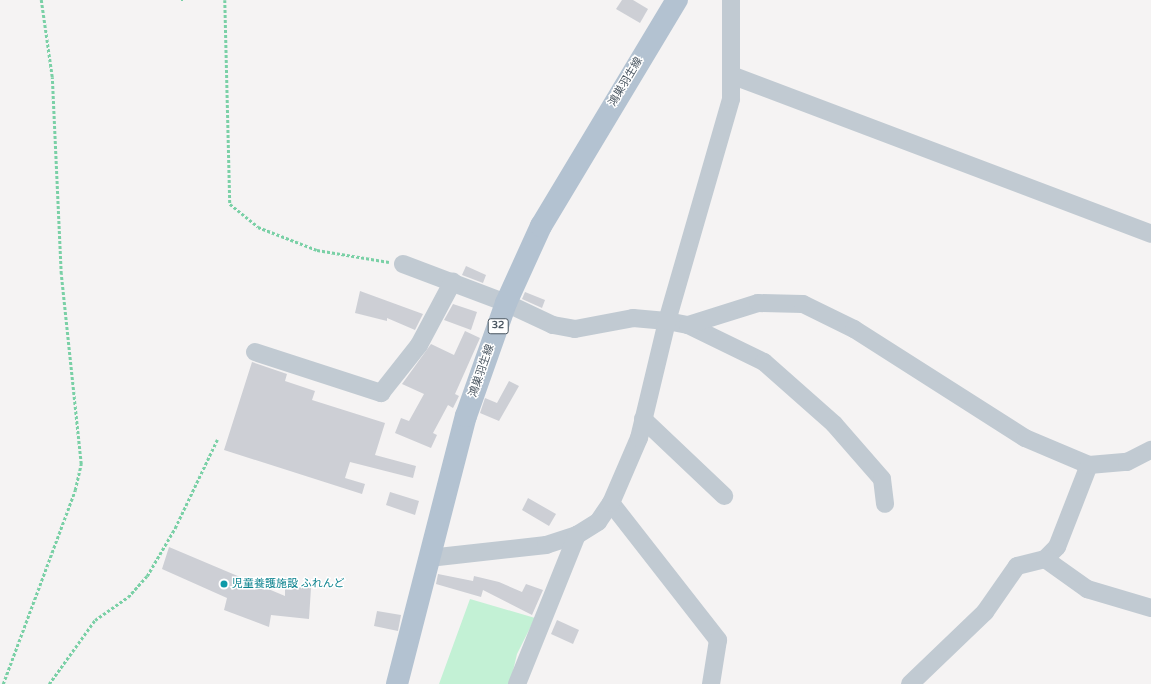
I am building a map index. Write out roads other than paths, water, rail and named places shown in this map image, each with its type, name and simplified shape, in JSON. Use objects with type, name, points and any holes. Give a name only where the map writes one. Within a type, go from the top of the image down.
[{"type":"main road","name":"鴻巣羽生線","points":[[401,683],[429,558],[466,416],[506,303],[541,226],[677,0]]},
{"type":"street","points":[[429,558],[546,545],[577,535],[598,522],[611,503],[643,419],[667,321],[731,99],[731,0]]},
{"type":"street","points":[[731,75],[1151,234]]},
{"type":"street","points":[[403,264],[453,281],[506,303],[553,325],[575,329],[634,318],[667,321],[688,325],[764,362],[834,424],[882,479],[884,504]]},
{"type":"street","points":[[255,352],[382,392],[420,345],[453,281]]},
{"type":"street","points":[[688,325],[758,303],[803,304],[854,329],[1025,438],[1089,465],[1127,462],[1151,450]]},
{"type":"street","points":[[643,419],[724,496]]},
{"type":"street","points":[[910,684],[985,612],[1016,566],[1045,559],[1057,547],[1089,465]]},
{"type":"street","points":[[611,503],[718,640],[711,684]]},
{"type":"street","points":[[517,684],[577,535]]},
{"type":"street","points":[[1045,559],[1088,589],[1151,608]]},
{"type":"place","name":"児童養護施設 ふれんど","points":[[224,584]]}]
